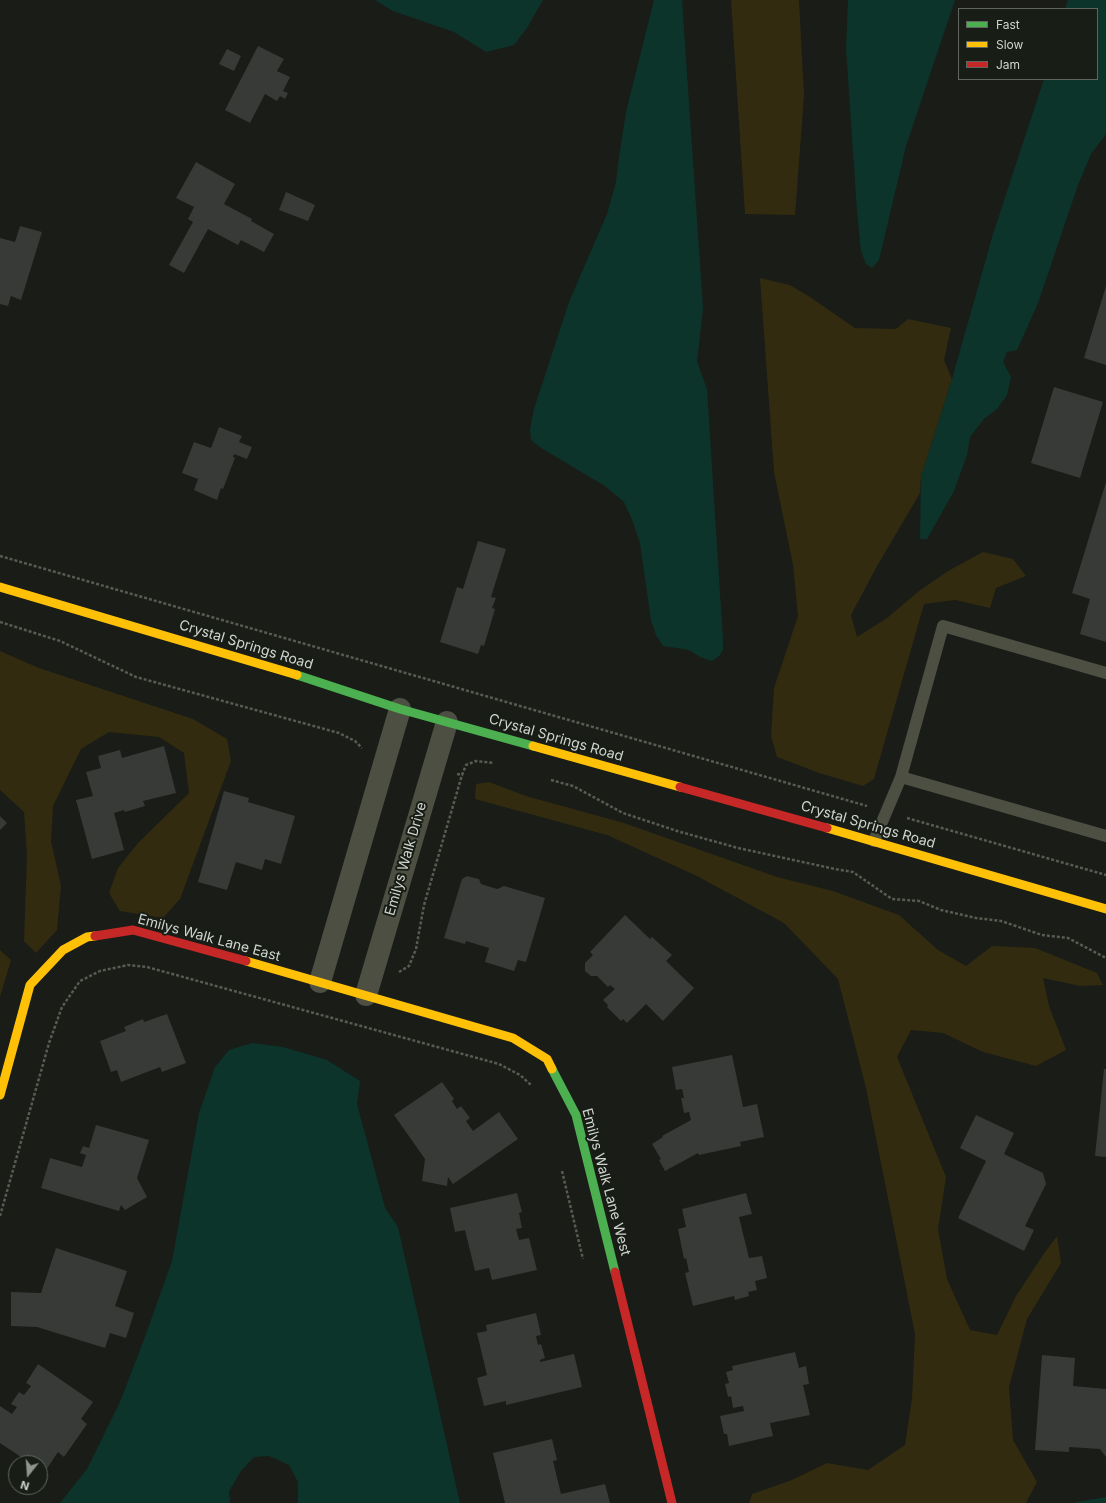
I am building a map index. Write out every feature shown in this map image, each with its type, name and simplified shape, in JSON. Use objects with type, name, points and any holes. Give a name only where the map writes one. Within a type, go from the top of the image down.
[{"type":"street","name":"Crystal Springs Road","points":[[0,587],[280,669],[400,709],[874,841],[1106,909]]},
{"type":"street","points":[[320,982],[400,709]]},
{"type":"street","name":"Emilys Walk Drive","points":[[366,995],[447,722]]},
{"type":"street","name":"Emilys Walk Lane East","points":[[0,1095],[30,985],[63,950],[87,937],[133,930],[320,982]]},
{"type":"street","name":"Emilys Walk Lane West","points":[[320,982],[513,1038],[548,1059],[576,1114],[672,1503]]},
{"type":"lane","points":[[874,841],[901,776],[943,626],[1106,672]]},
{"type":"lane","points":[[901,776],[1106,836]]},
{"type":"path","points":[[0,556],[1106,875]]},
{"type":"path","points":[[0,622],[60,641],[136,677],[339,733],[355,741],[362,749],[386,755]]},
{"type":"path","points":[[373,973],[400,972],[409,966],[416,949],[424,905],[466,765],[476,761],[496,764]]},
{"type":"path","points":[[433,768],[462,775]]},
{"type":"path","points":[[549,779],[573,786],[623,813],[677,831],[738,848],[854,872],[892,899],[919,901],[941,910],[976,918],[1001,921],[1042,935],[1068,938],[1106,958]]},
{"type":"path","points":[[0,1216],[49,1043],[62,1008],[80,981],[100,971],[128,965],[147,967],[499,1064],[520,1075],[535,1089]]},
{"type":"path","points":[[562,1168],[562,1175],[583,1259]]},
{"type":"shaded area","points":[[731,0],[799,0],[804,96],[795,215],[745,214]]},
{"type":"shaded area","points":[[760,278],[790,285],[855,328],[896,329],[908,319],[951,328],[944,360],[952,379],[921,477],[920,493],[876,568],[851,615],[857,637],[887,618],[919,591],[948,571],[983,552],[1013,559],[1026,576],[996,588],[990,608],[955,600],[924,604],[874,779],[863,786],[819,773],[777,757],[771,736],[774,688],[798,616],[793,565],[774,472]]},
{"type":"shaded area","points":[[0,651],[39,668],[193,719],[227,739],[231,761],[180,899],[163,918],[120,911],[109,893],[118,868],[138,843],[189,793],[184,753],[159,737],[109,732],[81,749],[53,806],[51,841],[61,886],[57,930],[36,953],[24,941],[27,855],[24,812],[0,790]]},
{"type":"shaded area","points":[[489,782],[526,796],[624,823],[777,877],[833,891],[899,915],[938,950],[966,966],[992,946],[1035,948],[1097,973],[1103,985],[1080,986],[1043,978],[1049,1006],[1066,1050],[1036,1066],[983,1052],[943,1033],[911,1030],[897,1057],[946,1177],[938,1229],[947,1279],[970,1330],[997,1335],[1016,1296],[1057,1236],[1061,1263],[1027,1319],[1009,1387],[1013,1440],[1037,1482],[1026,1503],[749,1503],[752,1494],[792,1480],[827,1463],[868,1470],[905,1445],[912,1398],[915,1334],[866,1088],[838,979],[784,923],[695,875],[607,835],[475,799],[476,784]]},
{"type":"shaded area","points":[[0,950],[11,960],[0,997]]},
{"type":"water","points":[[375,0],[543,0],[527,28],[514,45],[486,52],[454,32],[393,11]]},
{"type":"water","points":[[654,0],[682,0],[703,308],[697,362],[707,389],[723,640],[723,650],[719,656],[712,661],[700,657],[691,651],[663,646],[656,635],[651,620],[640,543],[624,502],[605,486],[541,448],[531,440],[530,429],[534,409],[569,302],[607,214],[616,182],[626,112]]},
{"type":"water","points":[[848,0],[955,0],[906,146],[879,260],[872,268],[866,264],[861,251],[857,211],[846,48]]},
{"type":"water","points":[[1068,0],[1106,0],[1106,134],[1091,154],[1078,185],[1038,303],[1017,350],[1007,352],[1003,362],[1011,377],[1007,395],[997,409],[984,419],[970,437],[967,455],[954,491],[927,539],[920,539],[921,477],[952,379],[993,234],[1044,80],[1098,80],[1098,8],[1065,8]]},
{"type":"water","points":[[252,1043],[283,1047],[327,1060],[360,1081],[357,1104],[385,1208],[398,1227],[460,1503],[298,1503],[298,1482],[289,1465],[269,1456],[254,1457],[241,1471],[229,1491],[230,1503],[60,1503],[87,1469],[120,1402],[145,1337],[172,1261],[199,1113],[215,1067],[229,1050]]},
{"type":"water","points":[[1106,1497],[1106,1503],[1074,1503],[1077,1502]]},
{"type":"building","points":[[258,46],[284,59],[277,71],[290,77],[283,91],[288,93],[285,99],[280,96],[277,101],[265,94],[250,123],[225,110]]},
{"type":"building","points":[[227,49],[241,56],[234,71],[219,64]]},
{"type":"building","points":[[196,162],[235,184],[224,204],[252,219],[251,221],[274,234],[264,252],[241,240],[238,245],[208,229],[184,273],[169,265],[193,222],[188,219],[194,207],[176,198]]},
{"type":"building","points":[[286,192],[315,205],[308,221],[279,210]]},
{"type":"building","points":[[20,226],[42,232],[21,300],[11,296],[8,306],[0,304],[0,238],[15,242]]},
{"type":"building","points":[[1106,286],[1106,365],[1084,358]]},
{"type":"building","points":[[1054,387],[1103,402],[1080,478],[1031,463]]},
{"type":"building","points":[[219,427],[242,436],[239,442],[252,447],[247,459],[234,454],[233,457],[235,458],[217,500],[194,490],[198,479],[182,473],[194,442],[211,448]]},
{"type":"building","points":[[1106,482],[1106,642],[1080,634],[1090,599],[1072,593]]},
{"type":"building","points":[[478,541],[506,549],[491,597],[496,598],[492,608],[495,609],[484,646],[481,645],[478,654],[440,642],[457,587],[463,589]]},
{"type":"building","points":[[164,746],[176,793],[143,801],[145,806],[125,812],[124,810],[114,813],[124,850],[92,859],[76,800],[93,796],[86,772],[101,768],[98,756],[120,750],[122,758]]},
{"type":"building","points":[[224,791],[249,798],[248,802],[295,816],[281,864],[265,859],[262,870],[236,862],[227,890],[198,882]]},
{"type":"building","points":[[0,816],[7,823],[0,830]]},
{"type":"building","points":[[467,876],[479,879],[481,884],[497,889],[504,886],[545,898],[526,962],[518,960],[514,971],[485,962],[489,948],[466,941],[465,944],[444,938],[462,879]]},
{"type":"building","points":[[625,915],[650,939],[652,937],[672,955],[666,961],[694,988],[663,1021],[646,1004],[627,1023],[623,1019],[621,1021],[607,1007],[608,1005],[603,1000],[615,989],[610,985],[608,987],[597,976],[591,976],[585,971],[585,963],[593,955],[590,952]]},
{"type":"building","points":[[167,1014],[186,1063],[162,1072],[160,1067],[121,1082],[117,1070],[111,1072],[100,1041],[126,1031],[124,1027],[143,1019],[144,1022]]},
{"type":"building","points":[[732,1055],[743,1107],[757,1104],[764,1137],[740,1142],[741,1146],[699,1155],[698,1153],[665,1171],[659,1160],[661,1159],[652,1144],[663,1137],[662,1136],[691,1120],[689,1112],[684,1113],[681,1098],[684,1098],[682,1089],[676,1090],[672,1067]]},
{"type":"building","points":[[1104,1069],[1106,1069],[1106,1157],[1095,1156]]},
{"type":"building","points":[[442,1082],[454,1099],[452,1101],[457,1109],[461,1106],[470,1118],[466,1121],[473,1131],[499,1112],[518,1139],[453,1184],[448,1177],[447,1186],[422,1181],[425,1159],[394,1115]]},
{"type":"building","points":[[976,1115],[1014,1133],[1004,1154],[1043,1173],[1046,1184],[1025,1226],[1034,1230],[1024,1251],[958,1218],[986,1161],[960,1148]]},
{"type":"building","points":[[96,1125],[149,1140],[137,1178],[147,1197],[125,1210],[121,1205],[119,1211],[41,1188],[50,1158],[82,1167],[86,1155],[80,1153],[83,1146],[89,1148]]},
{"type":"building","points":[[517,1193],[522,1212],[519,1213],[522,1228],[516,1229],[519,1240],[529,1238],[537,1270],[492,1280],[489,1268],[475,1271],[465,1230],[455,1232],[450,1208]]},
{"type":"building","points":[[746,1193],[752,1214],[739,1217],[749,1258],[762,1256],[767,1278],[755,1281],[757,1290],[748,1292],[749,1296],[735,1300],[734,1296],[693,1306],[685,1273],[689,1272],[686,1258],[684,1259],[678,1229],[686,1227],[682,1209]]},
{"type":"building","points":[[56,1248],[127,1271],[115,1306],[134,1313],[126,1338],[110,1333],[105,1348],[37,1327],[11,1326],[11,1292],[41,1293]]},
{"type":"building","points":[[536,1313],[541,1335],[536,1336],[538,1345],[541,1344],[545,1358],[540,1360],[540,1362],[574,1354],[582,1387],[506,1405],[506,1401],[484,1406],[477,1378],[487,1375],[477,1333],[487,1331],[486,1325]]},
{"type":"building","points":[[795,1352],[799,1368],[806,1366],[809,1384],[803,1385],[810,1415],[770,1423],[773,1436],[729,1446],[727,1434],[724,1434],[720,1416],[744,1411],[743,1406],[733,1408],[731,1396],[728,1397],[725,1384],[729,1383],[726,1372],[733,1370],[732,1366]]},
{"type":"building","points":[[1042,1355],[1075,1358],[1073,1386],[1106,1389],[1106,1457],[1100,1449],[1069,1447],[1069,1452],[1035,1450]]},
{"type":"building","points":[[38,1364],[93,1402],[81,1419],[87,1424],[64,1457],[58,1452],[48,1467],[48,1455],[18,1455],[0,1443],[0,1406],[12,1414],[17,1407],[11,1404],[19,1392],[24,1395],[31,1386],[26,1383]]},
{"type":"building","points":[[552,1439],[557,1460],[553,1461],[561,1494],[605,1484],[610,1503],[505,1503],[493,1453]]},
{"type":"traffic: fast","points":[[297,675],[400,709],[533,746]]},
{"type":"traffic: fast","points":[[552,1069],[576,1115],[615,1272]]},
{"type":"traffic: slow","points":[[0,587],[297,675]]},
{"type":"traffic: slow","points":[[533,746],[680,787]]},
{"type":"traffic: slow","points":[[827,828],[1106,909]]},
{"type":"traffic: slow","points":[[0,1095],[30,985],[63,950],[87,937],[95,936]]},
{"type":"traffic: slow","points":[[246,961],[513,1038],[547,1059],[552,1069]]},
{"type":"traffic: jam","points":[[680,787],[827,828]]},
{"type":"traffic: jam","points":[[95,936],[133,930],[246,961]]},
{"type":"traffic: jam","points":[[615,1272],[672,1503]]}]
